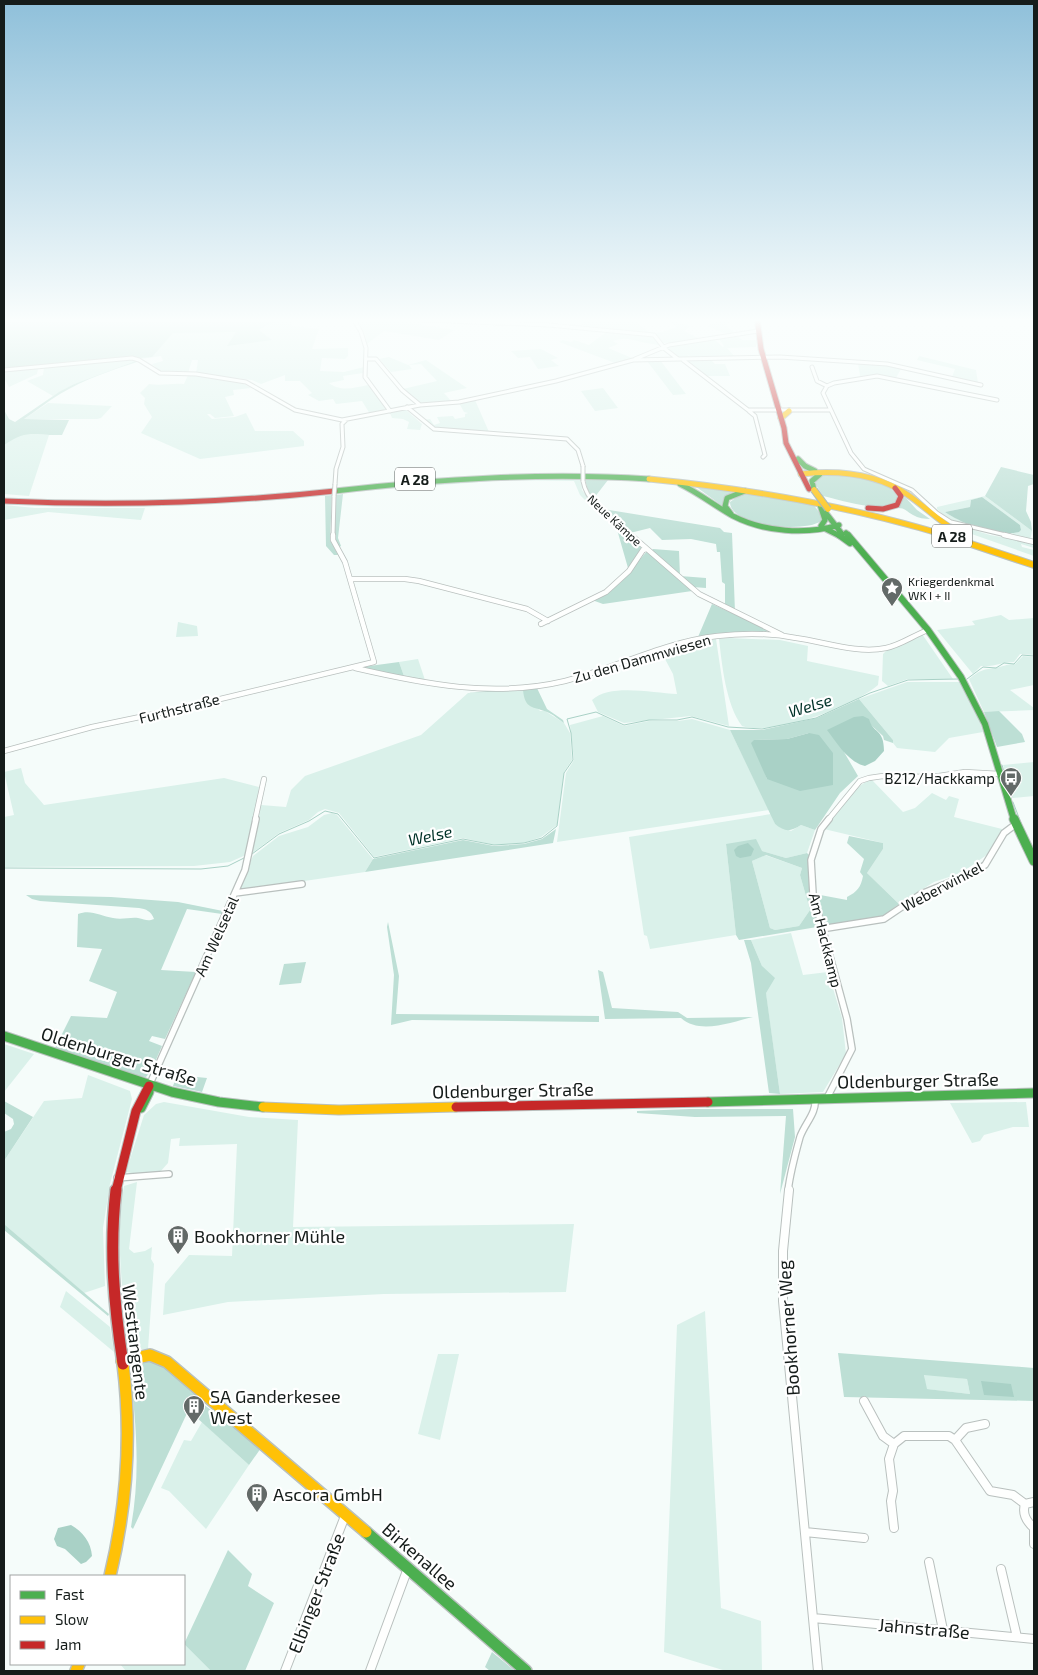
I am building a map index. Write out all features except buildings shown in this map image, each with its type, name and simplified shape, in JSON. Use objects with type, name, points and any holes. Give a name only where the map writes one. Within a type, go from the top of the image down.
[{"type":"main road","points":[[775,396],[789,448],[822,508],[928,630],[961,677],[984,724],[1016,824],[1034,861]]},
{"type":"main road","points":[[780,414],[789,412]]},
{"type":"main road","points":[[784,428],[803,474]]},
{"type":"main road","points":[[798,459],[805,466],[821,473]]},
{"type":"main road","name":"A 28","points":[[4,499],[93,502],[206,499],[271,495],[464,475],[568,472],[663,476],[721,482],[791,493],[848,505],[991,545],[1034,563]]},
{"type":"main road","points":[[812,490],[812,481],[821,473]]},
{"type":"main road","name":"A 28","points":[[4,499],[74,504],[171,504],[263,498],[491,476],[567,474],[647,478],[712,484],[842,506],[915,525],[1034,563]]},
{"type":"main road","points":[[803,474],[858,475],[885,482],[907,494],[936,521],[991,545]]},
{"type":"main road","points":[[647,478],[693,489],[731,514],[748,522],[772,529],[839,528]]},
{"type":"main road","points":[[848,505],[879,509],[896,506],[901,500],[900,494],[885,482]]},
{"type":"main road","points":[[731,514],[725,504],[727,498],[732,494],[748,491],[780,494]]},
{"type":"main road","points":[[819,528],[825,520],[822,508]]},
{"type":"main road","points":[[819,528],[836,533],[850,543]]},
{"type":"main road","points":[[839,528],[850,543],[893,589]]},
{"type":"main road","name":"Oldenburger Straße","points":[[4,1036],[149,1086],[198,1098],[238,1105],[320,1110],[1034,1093]]},
{"type":"main road","name":"Westtangente","points":[[110,1575],[124,1518],[130,1430],[112,1296],[109,1243],[117,1178],[126,1142],[137,1114],[139,1102],[149,1086]]},
{"type":"main road","name":"Birkenallee","points":[[122,1361],[150,1355],[167,1362],[346,1514],[526,1671]]},
{"type":"street","points":[[271,396],[295,410],[340,422],[420,404],[459,402],[486,396]]},
{"type":"street","points":[[380,396],[386,402],[390,411]]},
{"type":"street","points":[[410,396],[420,404]]},
{"type":"street","points":[[730,396],[755,416],[765,455],[763,457]]},
{"type":"street","points":[[823,396],[851,453],[860,466],[912,490],[944,518],[957,524],[1034,542]]},
{"type":"street","points":[[978,396],[997,400]]},
{"type":"street","name":"Neue Kämpe","points":[[407,407],[434,429],[566,440],[576,446],[582,458],[583,487],[588,496],[706,600],[785,636]]},
{"type":"street","points":[[748,410],[780,414],[800,410]]},
{"type":"street","points":[[789,412],[829,410]]},
{"type":"street","points":[[340,422],[343,447],[336,469],[333,540],[345,562],[374,662],[355,668]]},
{"type":"street","points":[[541,624],[606,592],[629,571],[646,548]]},
{"type":"street","points":[[350,579],[405,579],[419,581],[527,609],[548,621]]},
{"type":"street","points":[[767,636],[769,629]]},
{"type":"street","name":"Zu den Dammwiesen","points":[[355,668],[408,681],[468,690],[516,687],[564,681],[628,659],[700,639],[735,635],[785,636],[840,646],[887,648],[928,630]]},
{"type":"street","name":"Furthstraße","points":[[4,751],[92,727],[355,668]]},
{"type":"street","name":"Am Hackkamp","points":[[827,1098],[852,1049],[847,1019],[813,894],[812,850],[821,829],[860,781],[869,778],[883,776],[932,778],[964,772],[1000,774]]},
{"type":"street","name":"Am Welsetal","points":[[149,1086],[235,893],[249,855],[264,779]]},
{"type":"street","name":"Weberwinkel","points":[[821,929],[884,919],[921,894],[968,875],[985,865],[1004,833],[1016,824]]},
{"type":"street","points":[[235,893],[302,884]]},
{"type":"street","name":"Bookhorner Weg","points":[[815,1098],[816,1107],[801,1135],[792,1168],[782,1268],[783,1301],[818,1671]]},
{"type":"street","points":[[117,1178],[169,1174]]},
{"type":"street","points":[[864,1400],[884,1436],[894,1444]]},
{"type":"street","points":[[955,1440],[966,1428],[985,1424]]},
{"type":"street","points":[[894,1528],[891,1501],[893,1491],[889,1459],[894,1444],[904,1436],[949,1436],[955,1440],[990,1491],[1014,1495],[1026,1504]]},
{"type":"street","points":[[1026,1504],[1034,1502]]},
{"type":"street","points":[[1026,1504],[1023,1511],[1025,1519],[1034,1528],[1034,1544]]},
{"type":"street","name":"Elbinger Straße","points":[[285,1671],[346,1514]]},
{"type":"street","points":[[805,1532],[864,1538]]},
{"type":"street","points":[[929,1562],[943,1630]]},
{"type":"street","points":[[370,1671],[408,1568]]},
{"type":"street","points":[[1001,1569],[1018,1637]]},
{"type":"street","name":"Jahnstraße","points":[[813,1618],[1034,1639]]},
{"type":"shaded area","points":[[53,396],[57,396],[24,419],[69,420],[62,435],[32,434],[20,436],[4,445],[4,410],[9,419],[15,422]]},
{"type":"shaded area","points":[[143,396],[229,396],[225,397],[234,416],[215,418],[207,414],[212,419],[235,417],[246,413],[255,431],[293,431],[304,441],[304,446],[200,459],[141,433],[152,417],[144,404],[145,398]]},
{"type":"shaded area","points":[[310,396],[379,396],[384,402],[387,410],[370,414],[362,401],[336,404],[333,399],[319,401]]},
{"type":"shaded area","points":[[412,396],[447,396],[451,401],[421,403]]},
{"type":"shaded area","points":[[585,396],[609,396],[618,408],[595,411]]},
{"type":"shaded area","points":[[475,400],[489,432],[437,428],[423,420],[430,419],[434,425],[440,423],[437,417],[453,416],[455,419],[465,417],[465,414],[468,413],[464,412],[459,403]]},
{"type":"shaded area","points":[[48,403],[112,406],[101,418],[97,419],[24,419]]},
{"type":"shaded area","points":[[405,409],[422,424],[420,430],[407,429],[409,422],[403,419],[392,418],[390,413]]},
{"type":"shaded area","points":[[4,410],[17,436],[30,433],[49,435],[29,496],[4,494]]},
{"type":"shaded area","points":[[1001,467],[1034,475],[1034,484],[1028,486],[1026,511],[1031,522],[1032,531],[985,496]]},
{"type":"shaded area","points":[[831,474],[859,476],[878,481],[886,485],[898,498],[894,504],[867,506],[823,496],[815,481],[818,477]]},
{"type":"shaded area","points":[[581,478],[582,490],[589,499],[585,500],[580,495],[574,481],[507,480],[362,491],[463,480]]},
{"type":"shaded area","points":[[585,479],[608,480],[594,498],[588,491]]},
{"type":"shaded area","points":[[696,485],[730,491],[733,494],[721,505]]},
{"type":"shaded area","points":[[755,493],[813,504],[822,516],[821,521],[800,527],[785,527],[755,522],[742,517],[733,510],[730,502],[740,495]]},
{"type":"shaded area","points":[[343,494],[338,538],[341,546],[339,547],[336,542],[334,529],[336,495]]},
{"type":"shaded area","points":[[332,495],[330,540],[338,555],[334,555],[326,546],[325,496]]},
{"type":"shaded area","points":[[985,496],[1032,531],[1030,541],[967,526],[945,516],[937,507]],"holes":[[[982,497],[1020,525],[1021,530],[1015,533],[995,532],[971,525],[945,512],[970,507],[971,500]]]},
{"type":"shaded area","points":[[904,497],[917,510],[930,519],[917,517],[905,509],[898,508]]},
{"type":"shaded area","points":[[982,497],[1020,525],[1021,530],[1010,533],[991,531],[970,525],[945,512],[970,507],[971,500]]},
{"type":"shaded area","points":[[4,505],[35,508],[145,508],[141,520],[48,512],[4,520]]},
{"type":"shaded area","points":[[603,509],[720,528],[724,532],[732,533],[735,612],[725,607],[725,584],[722,582],[720,552],[717,552],[716,544],[691,539],[662,540],[650,528],[630,533]]},
{"type":"shaded area","points":[[618,525],[642,547],[628,568],[616,526]]},
{"type":"shaded area","points":[[957,525],[990,535],[1034,543],[1034,548],[1021,544],[1022,547],[1034,550],[1034,556],[966,532]]},
{"type":"shaded area","points":[[653,549],[679,551],[680,576],[651,551]]},
{"type":"shaded area","points":[[647,551],[692,591],[603,604],[592,600],[607,593],[620,583]]},
{"type":"shaded area","points":[[680,576],[706,578],[706,588],[693,587]]},
{"type":"shaded area","points":[[712,604],[767,629],[766,635],[698,637]]},
{"type":"shaded area","points":[[1001,615],[1009,620],[1034,618],[1034,655],[1020,654],[1014,662],[981,666],[973,674],[937,630],[975,625],[972,621]]},
{"type":"shaded area","points":[[178,622],[197,626],[198,636],[176,637]]},
{"type":"shaded area","points":[[922,634],[953,679],[908,679],[888,686],[882,681],[883,654],[887,650]]},
{"type":"shaded area","points":[[716,639],[729,726],[691,716],[624,723],[598,712],[592,700],[610,692],[632,690],[677,694],[673,674],[665,659],[671,649]]},
{"type":"shaded area","points":[[719,639],[780,640],[808,646],[807,661],[879,676],[878,685],[851,702],[813,718],[773,727],[756,728],[742,726],[728,696],[723,672]]},
{"type":"shaded area","points":[[1023,656],[1034,657],[1034,685],[1010,690],[1034,708],[1034,710],[984,712],[969,679],[984,670],[1015,664]]},
{"type":"shaded area","points":[[418,659],[426,683],[405,679],[399,662]]},
{"type":"shaded area","points":[[399,662],[405,679],[363,669],[362,667]]},
{"type":"shaded area","points":[[907,682],[961,682],[977,713],[983,732],[949,738],[935,752],[897,748],[893,740],[859,699]]},
{"type":"shaded area","points":[[536,686],[547,709],[563,720],[564,723],[549,713],[530,706],[526,701],[523,690],[468,693]]},
{"type":"shaded area","points":[[523,690],[540,711],[545,711],[564,723],[570,733],[572,760],[564,772],[557,825],[541,837],[524,843],[494,845],[463,838],[374,857],[339,813],[325,809],[309,820],[279,833],[251,854],[261,805],[286,807],[291,790],[305,776],[421,735],[468,693]]},
{"type":"shaded area","points":[[859,699],[893,740],[893,743],[884,740],[883,736],[870,724],[844,752],[858,776],[840,793],[815,830],[801,825],[791,830],[785,830],[775,824],[730,730],[762,730],[817,718]],"holes":[[[809,733],[767,779],[754,740],[787,739]]]},
{"type":"shaded area","points":[[999,711],[1022,734],[1025,742],[997,747],[984,712]]},
{"type":"shaded area","points":[[603,716],[624,726],[649,721],[692,719],[730,730],[769,810],[557,842],[566,773],[574,760],[570,725]]},
{"type":"shaded area","points":[[863,716],[869,719],[884,744],[884,751],[875,761],[865,766],[853,761],[827,730],[854,717]]},
{"type":"shaded area","points":[[809,733],[819,735],[833,753],[833,785],[800,791],[767,779],[751,743],[754,740],[787,739]]},
{"type":"shaded area","points":[[1034,762],[1034,796],[1013,798],[1003,765]]},
{"type":"shaded area","points":[[21,768],[25,783],[44,805],[224,778],[259,787],[248,854],[230,862],[194,866],[4,867],[4,817],[14,815],[4,772]]},
{"type":"shaded area","points":[[871,779],[903,812],[915,808],[932,793],[946,800],[949,796],[959,799],[954,817],[1002,829],[999,838],[988,854],[961,873],[934,882],[899,904],[867,873],[883,849],[883,843],[824,829],[850,795]]},
{"type":"shaded area","points":[[332,813],[337,815],[373,859],[365,872],[238,891],[253,856],[279,836],[308,827],[324,815]]},
{"type":"shaded area","points":[[771,814],[775,824],[791,831],[801,825],[815,830],[807,853],[786,858],[726,844],[736,935],[650,949],[647,936],[644,935],[629,837]]},
{"type":"shaded area","points":[[556,829],[553,843],[365,872],[373,859],[463,840],[494,846],[524,844],[542,839]]},
{"type":"shaded area","points":[[849,836],[883,843],[883,849],[867,873],[899,904],[882,917],[824,925],[815,894],[847,900],[847,897],[858,889],[862,880],[863,876],[860,872],[864,859],[847,843]]},
{"type":"shaded area","points":[[756,839],[762,851],[786,858],[807,853],[809,855],[810,893],[817,927],[739,940],[736,935],[726,844]],"holes":[[[766,855],[802,868],[800,875],[810,910],[799,926],[775,930],[770,928],[752,861]]]},
{"type":"shaded area","points":[[748,843],[754,849],[751,856],[740,858],[736,856],[734,850],[738,846]]},
{"type":"shaded area","points":[[765,855],[802,868],[800,875],[810,910],[799,926],[775,930],[770,928],[752,861]]},
{"type":"shaded area","points":[[26,895],[111,897],[178,902],[223,911],[222,914],[187,909],[161,970],[196,972],[165,1039],[152,1036],[149,1041],[162,1046],[151,1071],[146,1077],[134,1076],[54,1050],[71,1016],[107,1018],[117,992],[89,981],[102,949],[77,947],[78,914],[91,913],[116,919],[154,919],[150,912],[139,908],[40,901]]},
{"type":"shaded area","points":[[388,922],[399,976],[396,1014],[599,1016],[599,1022],[412,1020],[391,1025],[394,975],[387,927]]},
{"type":"shaded area","points":[[791,933],[803,975],[828,972],[842,1018],[846,1054],[823,1092],[780,1094],[762,966],[751,940]]},
{"type":"shaded area","points":[[744,940],[751,940],[762,966],[775,978],[766,993],[780,1094],[769,1093],[751,963]]},
{"type":"shaded area","points":[[306,962],[301,983],[279,985],[284,964]]},
{"type":"shaded area","points":[[598,970],[603,972],[612,1008],[678,1012],[687,1018],[753,1017],[716,1026],[697,1026],[681,1018],[605,1019]]},
{"type":"shaded area","points":[[4,1044],[34,1054],[4,1092]]},
{"type":"shaded area","points":[[88,1075],[130,1091],[132,1099],[110,1184],[103,1228],[105,1286],[84,1293],[4,1224],[4,1161],[44,1101],[82,1098]]},
{"type":"shaded area","points":[[177,1075],[207,1078],[202,1092],[173,1086]]},
{"type":"shaded area","points":[[4,1101],[33,1117],[4,1161],[4,1132],[11,1129],[14,1124],[13,1119],[4,1113]]},
{"type":"shaded area","points":[[164,1102],[249,1117],[298,1120],[293,1227],[574,1224],[566,1292],[384,1294],[228,1302],[163,1315],[165,1284],[189,1255],[232,1256],[237,1144],[179,1146],[180,1138],[171,1139],[168,1163],[160,1172],[137,1174],[126,1172],[144,1115],[156,1104]]},
{"type":"shaded area","points":[[1026,1102],[1029,1127],[1013,1127],[984,1135],[980,1141],[972,1143],[950,1103]]},
{"type":"shaded area","points":[[793,1109],[795,1137],[780,1194],[786,1116],[695,1117],[637,1113],[637,1111]]},
{"type":"shaded area","points":[[137,1182],[129,1249],[134,1253],[145,1251],[152,1247],[151,1259],[154,1264],[148,1349],[131,1349],[129,1344],[120,1265],[120,1225],[124,1186]]},
{"type":"shaded area","points":[[4,1224],[109,1314],[108,1316],[4,1230]]},
{"type":"shaded area","points":[[66,1291],[110,1327],[114,1352],[60,1307]]},
{"type":"shaded area","points":[[705,1311],[721,1608],[761,1621],[762,1671],[726,1671],[664,1652],[677,1325]]},
{"type":"shaded area","points":[[838,1353],[1034,1368],[1034,1401],[844,1397]],"holes":[[[924,1375],[967,1379],[970,1394],[927,1389]]]},
{"type":"shaded area","points":[[438,1354],[459,1354],[440,1440],[418,1434]]},
{"type":"shaded area","points":[[152,1357],[200,1394],[189,1409],[133,1529],[131,1527],[137,1466],[134,1405],[129,1364]]},
{"type":"shaded area","points":[[924,1374],[967,1379],[970,1394],[926,1389]]},
{"type":"shaded area","points":[[981,1381],[1011,1384],[1014,1397],[984,1395]]},
{"type":"shaded area","points":[[203,1404],[261,1448],[249,1465],[196,1417]]},
{"type":"shaded area","points":[[202,1422],[249,1465],[206,1529],[169,1491],[161,1488],[184,1440],[191,1441]]},
{"type":"shaded area","points":[[71,1525],[86,1538],[90,1546],[92,1556],[81,1564],[65,1549],[57,1546],[54,1539],[58,1528]]},
{"type":"shaded area","points":[[228,1550],[252,1574],[248,1586],[274,1603],[245,1671],[211,1671],[185,1645]]},
{"type":"shaded area","points":[[185,1645],[211,1671],[126,1671],[121,1665],[185,1665]]},
{"type":"shaded area","points":[[492,1652],[515,1671],[490,1671],[485,1667]]},
{"type":"waterway","name":"Welse","points":[[967,679],[983,667],[996,668],[1004,663],[1014,664],[1022,655],[1034,656]]},
{"type":"waterway","name":"Welse","points":[[252,854],[279,834],[309,821],[325,811],[338,814],[374,858],[463,839],[494,845],[524,843],[542,838],[557,826],[564,773],[573,760],[571,733],[567,719],[596,712],[624,725],[649,720],[677,720],[692,717],[728,727],[762,729],[816,718],[870,693],[908,680],[958,679]]},
{"type":"waterway","points":[[1002,765],[1012,797]]},
{"type":"waterway","points":[[1013,802],[1021,823]]},
{"type":"waterway","name":"Welse","points":[[4,868],[201,869],[228,866],[246,857]]},
{"type":"traffic: fast","points":[[798,459],[805,466],[815,471]]},
{"type":"traffic: fast","points":[[814,490],[812,481],[820,474]]},
{"type":"traffic: fast","points":[[335,491],[492,477],[570,475],[649,479]]},
{"type":"traffic: fast","points":[[680,484],[733,516],[756,525],[800,531],[839,525]]},
{"type":"traffic: fast","points":[[731,514],[725,506],[727,498],[745,491]]},
{"type":"traffic: fast","points":[[820,505],[825,520],[821,526]]},
{"type":"traffic: fast","points":[[822,508],[842,534]]},
{"type":"traffic: fast","points":[[826,529],[836,533],[850,543]]},
{"type":"traffic: fast","points":[[846,533],[928,630],[961,677],[985,724],[1014,820],[1034,861]]},
{"type":"traffic: fast","points":[[4,1036],[172,1092],[219,1102],[263,1107]]},
{"type":"traffic: fast","points":[[141,1108],[149,1092],[149,1086]]},
{"type":"traffic: fast","points":[[708,1102],[1034,1093]]},
{"type":"traffic: fast","points":[[366,1532],[526,1671]]},
{"type":"traffic: slow","points":[[781,418],[789,411]]},
{"type":"traffic: slow","points":[[801,474],[828,472],[856,474],[884,482],[908,495],[939,520],[960,533]]},
{"type":"traffic: slow","points":[[649,479],[746,490],[841,507],[937,533],[1034,565]]},
{"type":"traffic: slow","points":[[814,490],[828,509]]},
{"type":"traffic: slow","points":[[263,1107],[339,1110],[456,1107]]},
{"type":"traffic: slow","points":[[122,1361],[150,1355],[167,1362],[366,1532]]},
{"type":"traffic: slow","points":[[110,1575],[122,1523],[128,1471],[128,1418],[123,1364]]},
{"type":"traffic: slow","points":[[76,1671],[79,1665]]},
{"type":"traffic: jam","points":[[775,396],[784,428],[786,443],[809,489]]},
{"type":"traffic: jam","points":[[868,508],[883,509],[897,505],[901,496],[895,488]]},
{"type":"traffic: jam","points":[[4,501],[87,504],[170,503],[252,499],[335,491]]},
{"type":"traffic: jam","points":[[123,1364],[114,1303],[112,1274],[111,1245],[113,1217],[123,1159],[138,1106],[149,1086]]},
{"type":"traffic: jam","points":[[456,1107],[708,1102]]},
{"type":"place","name":"Kriegerdenkmal WK I + II","points":[[892,607]]},
{"type":"place","name":"B212/Hackkamp","points":[[1011,797]]},
{"type":"place","name":"Bookhorner Mühle","points":[[178,1255]]},
{"type":"place","name":"SA Ganderkesee West","points":[[194,1425]]},
{"type":"place","name":"Ascora GmbH","points":[[257,1513]]}]
